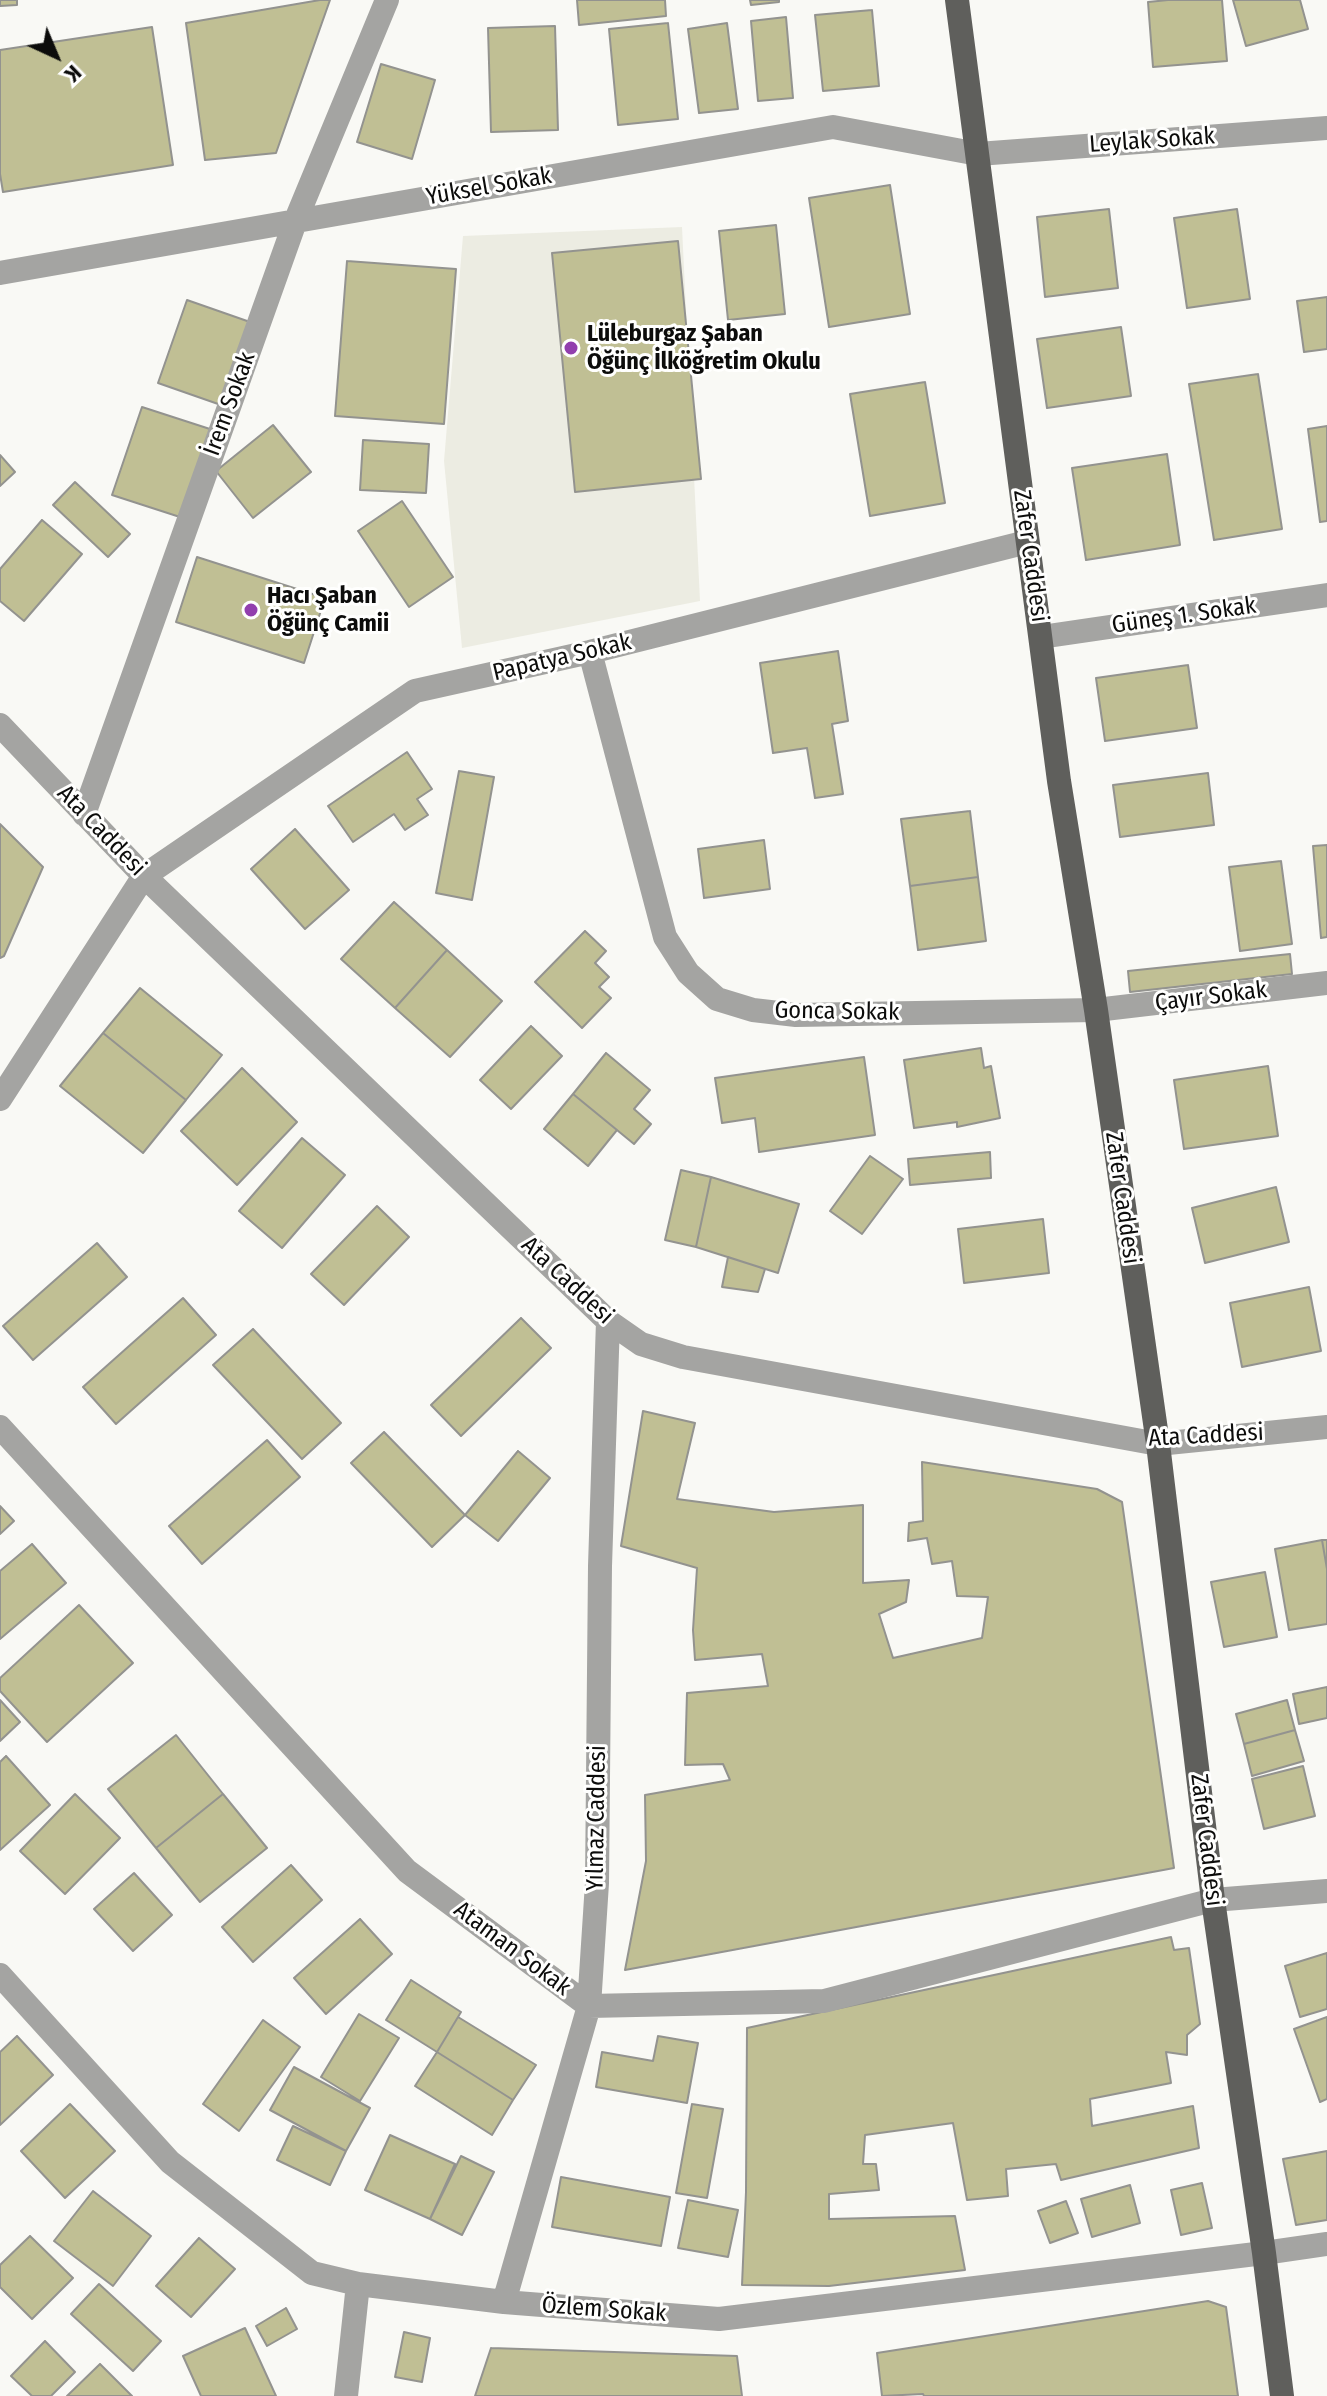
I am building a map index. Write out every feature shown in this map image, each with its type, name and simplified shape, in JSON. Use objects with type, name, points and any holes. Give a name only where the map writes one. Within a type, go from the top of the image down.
[{"type":"main road","name":"Zafer Caddesi","points":[[957,0],[1059,781],[1096,1010],[1158,1444],[1213,1900],[1282,2396]]},
{"type":"street","name":"İrem Sokak","points":[[84,814],[295,222],[387,0]]},
{"type":"street","name":"Yüksel Sokak","points":[[0,273],[833,127],[978,154]]},
{"type":"street","name":"Leylak Sokak","points":[[978,154],[1327,128]]},
{"type":"street","name":"Papatya Sokak","points":[[144,876],[415,691],[590,652],[1027,542]]},
{"type":"street","name":"Güneş 1. Sokak","points":[[1041,637],[1327,595]]},
{"type":"street","name":"Gonca Sokak","points":[[590,652],[665,937],[688,973],[717,999],[753,1010],[796,1015],[1096,1010]]},
{"type":"street","name":"Ata Caddesi","points":[[0,725],[144,876],[608,1321],[641,1344],[683,1357],[1158,1444],[1327,1427]]},
{"type":"street","points":[[0,1099],[144,876]]},
{"type":"street","name":"Çayır Sokak","points":[[1096,1010],[1327,983]]},
{"type":"street","name":"Yılmaz Caddesi","points":[[504,2302],[589,2006],[597,1883],[600,1566],[608,1321]]},
{"type":"street","name":"Ataman Sokak","points":[[0,1427],[407,1871],[589,2006],[824,2001],[1213,1900],[1327,1891]]},
{"type":"street","name":"Özlem Sokak","points":[[0,1975],[170,2162],[312,2273],[358,2284],[504,2302],[719,2319],[1327,2244]]},
{"type":"street","points":[[346,2396],[358,2284]]},
{"type":"shaded area","name":"Lüleburgaz Şaban Öğünç İlköğretim Okulu","points":[[682,227],[700,601],[462,648],[444,461],[463,236]]},
{"type":"building","points":[[0,0],[17,0],[17,5],[0,6]]},
{"type":"building","points":[[330,0],[276,153],[205,160],[186,23]]},
{"type":"building","points":[[577,0],[665,0],[666,16],[579,25]]},
{"type":"building","points":[[750,0],[779,0],[779,2],[751,5]]},
{"type":"building","points":[[1222,0],[1227,61],[1153,67],[1148,2]]},
{"type":"building","points":[[1233,0],[1300,0],[1308,29],[1246,46]]},
{"type":"building","points":[[872,10],[879,86],[823,91],[815,15]]},
{"type":"building","points":[[786,17],[793,98],[758,101],[751,21]]},
{"type":"building","points":[[668,23],[678,119],[618,125],[609,29]]},
{"type":"building","points":[[727,23],[738,109],[699,113],[688,29]]},
{"type":"building","points":[[555,26],[558,130],[491,132],[488,28]]},
{"type":"building","points":[[152,27],[173,165],[3,192],[0,174],[0,50]]},
{"type":"building","points":[[381,64],[435,80],[412,159],[357,142]]},
{"type":"building","points":[[890,185],[910,314],[829,327],[809,198]]},
{"type":"building","points":[[1109,209],[1118,288],[1045,297],[1037,217]]},
{"type":"building","points":[[1237,209],[1250,299],[1187,308],[1174,218]]},
{"type":"building","points":[[776,225],[785,314],[728,320],[719,231]]},
{"type":"building","points":[[678,241],[701,479],[575,492],[552,253]]},
{"type":"building","points":[[347,261],[456,269],[444,424],[335,416]]},
{"type":"building","points":[[1327,297],[1327,349],[1304,352],[1297,301]]},
{"type":"building","points":[[187,300],[250,322],[221,405],[158,383]]},
{"type":"building","points":[[1121,327],[1131,396],[1047,408],[1037,339]]},
{"type":"building","points":[[1258,374],[1282,529],[1214,540],[1189,384]]},
{"type":"building","points":[[925,382],[945,503],[870,516],[850,394]]},
{"type":"building","points":[[142,407],[213,430],[183,518],[112,495]]},
{"type":"building","points":[[273,425],[311,472],[253,518],[216,471]]},
{"type":"building","points":[[1327,426],[1327,521],[1320,522],[1308,429]]},
{"type":"building","points":[[363,440],[429,444],[426,493],[360,490]]},
{"type":"building","points":[[1167,454],[1180,545],[1086,560],[1072,468]]},
{"type":"building","points":[[0,455],[15,472],[0,486]]},
{"type":"building","points":[[75,482],[130,534],[108,557],[53,505]]},
{"type":"building","points":[[402,501],[453,577],[409,607],[358,531]]},
{"type":"building","points":[[42,520],[82,554],[24,621],[0,601],[0,569]]},
{"type":"building","name":"Hacı Şaban Öğünç Camii","points":[[197,557],[325,598],[304,663],[176,622]]},
{"type":"building","points":[[838,651],[848,721],[832,724],[843,794],[815,798],[807,748],[773,753],[760,663]]},
{"type":"building","points":[[1188,665],[1197,728],[1105,741],[1096,678]]},
{"type":"building","points":[[407,752],[432,789],[417,799],[428,815],[405,830],[394,814],[353,842],[328,806]]},
{"type":"building","points":[[459,771],[494,777],[472,900],[436,893]]},
{"type":"building","points":[[1208,773],[1214,825],[1120,837],[1113,785]]},
{"type":"building","points":[[970,811],[978,877],[910,886],[901,819]]},
{"type":"building","points":[[0,824],[43,867],[4,956],[0,958]]},
{"type":"building","points":[[295,829],[349,890],[305,929],[251,869]]},
{"type":"building","points":[[764,840],[770,889],[704,898],[698,849]]},
{"type":"building","points":[[1327,845],[1327,937],[1321,938],[1313,846]]},
{"type":"building","points":[[1281,861],[1292,944],[1240,951],[1229,867]]},
{"type":"building","points":[[978,877],[986,941],[918,950],[910,886]]},
{"type":"building","points":[[394,902],[447,950],[395,1008],[341,959]]},
{"type":"building","points":[[585,931],[606,951],[595,963],[609,977],[599,987],[611,998],[582,1028],[535,982]]},
{"type":"building","points":[[447,950],[502,1001],[450,1057],[395,1008]]},
{"type":"building","points":[[1290,954],[1292,974],[1130,992],[1128,971]]},
{"type":"building","points":[[140,988],[222,1055],[186,1100],[103,1033]]},
{"type":"building","points":[[531,1026],[562,1056],[511,1109],[480,1080]]},
{"type":"building","points":[[103,1033],[186,1100],[143,1153],[60,1086]]},
{"type":"building","points":[[981,1048],[984,1068],[991,1066],[1000,1118],[957,1127],[957,1122],[914,1128],[904,1060]]},
{"type":"building","points":[[606,1053],[650,1090],[634,1109],[651,1124],[634,1144],[573,1094]]},
{"type":"building","points":[[864,1057],[875,1135],[759,1152],[755,1118],[722,1123],[715,1078]]},
{"type":"building","points":[[1268,1066],[1278,1136],[1184,1149],[1174,1080]]},
{"type":"building","points":[[242,1068],[297,1122],[237,1185],[181,1131]]},
{"type":"building","points":[[573,1094],[617,1130],[588,1166],[544,1129]]},
{"type":"building","points":[[302,1138],[345,1175],[282,1248],[239,1211]]},
{"type":"building","points":[[990,1152],[991,1178],[910,1185],[908,1159]]},
{"type":"building","points":[[870,1156],[903,1179],[862,1234],[830,1211]]},
{"type":"building","points":[[681,1170],[711,1177],[696,1247],[665,1240]]},
{"type":"building","points":[[711,1177],[799,1204],[778,1273],[696,1247]]},
{"type":"building","points":[[1276,1187],[1289,1242],[1205,1263],[1192,1208]]},
{"type":"building","points":[[377,1206],[409,1237],[344,1305],[311,1274]]},
{"type":"building","points":[[1043,1219],[1049,1273],[964,1283],[958,1229]]},
{"type":"building","points":[[97,1243],[127,1277],[33,1360],[3,1326]]},
{"type":"building","points":[[728,1257],[765,1269],[758,1292],[722,1287]]},
{"type":"building","points":[[1309,1287],[1321,1351],[1242,1367],[1230,1303]]},
{"type":"building","points":[[183,1298],[216,1335],[116,1424],[83,1387]]},
{"type":"building","points":[[521,1318],[551,1348],[461,1436],[431,1405]]},
{"type":"building","points":[[253,1329],[341,1423],[302,1459],[213,1365]]},
{"type":"building","points":[[643,1411],[695,1423],[677,1499],[774,1512],[863,1505],[863,1583],[909,1580],[906,1602],[879,1614],[893,1658],[982,1638],[988,1597],[957,1596],[952,1561],[932,1564],[927,1538],[908,1541],[909,1523],[923,1521],[922,1462],[1097,1489],[1122,1502],[1174,1868],[625,1970],[646,1861],[645,1795],[730,1780],[723,1764],[685,1765],[687,1693],[768,1686],[762,1654],[695,1660],[693,1630],[697,1568],[621,1546]]},
{"type":"building","points":[[384,1432],[465,1515],[432,1547],[351,1463]]},
{"type":"building","points":[[267,1440],[300,1477],[202,1564],[169,1526]]},
{"type":"building","points":[[518,1451],[550,1478],[498,1541],[465,1515]]},
{"type":"building","points":[[0,1506],[14,1521],[0,1534]]},
{"type":"building","points":[[1322,1540],[1327,1569],[1327,1624],[1289,1630],[1275,1549]]},
{"type":"building","points":[[1322,1540],[1327,1540],[1327,1569]]},
{"type":"building","points":[[32,1544],[66,1583],[0,1639],[0,1571]]},
{"type":"building","points":[[1265,1572],[1277,1637],[1224,1647],[1211,1582]]},
{"type":"building","points":[[79,1605],[133,1663],[47,1742],[0,1691],[0,1678]]},
{"type":"building","points":[[1327,1687],[1327,1718],[1299,1724],[1293,1694]]},
{"type":"building","points":[[0,1700],[20,1722],[0,1741]]},
{"type":"building","points":[[1287,1700],[1295,1730],[1244,1744],[1236,1714]]},
{"type":"building","points":[[1295,1730],[1304,1761],[1252,1776],[1244,1744]]},
{"type":"building","points":[[176,1735],[223,1794],[156,1848],[108,1789]]},
{"type":"building","points":[[6,1756],[50,1805],[0,1850],[0,1762]]},
{"type":"building","points":[[1303,1766],[1315,1816],[1264,1829],[1252,1779]]},
{"type":"building","points":[[75,1794],[120,1838],[65,1894],[20,1851]]},
{"type":"building","points":[[223,1794],[267,1848],[200,1902],[156,1848]]},
{"type":"building","points":[[291,1865],[322,1900],[253,1962],[222,1927]]},
{"type":"building","points":[[134,1873],[172,1915],[133,1951],[94,1909]]},
{"type":"building","points":[[360,1919],[392,1954],[326,2014],[294,1978]]},
{"type":"building","points":[[1171,1937],[1174,1950],[1189,1948],[1200,2024],[1187,2035],[1187,2055],[1166,2052],[1171,2083],[1090,2099],[1092,2126],[1193,2106],[1199,2148],[1061,2180],[1056,2164],[1006,2169],[1008,2196],[967,2200],[953,2123],[865,2135],[863,2164],[876,2164],[879,2190],[829,2194],[829,2219],[955,2216],[965,2270],[829,2286],[742,2285],[747,2028]]},
{"type":"building","points":[[1327,1953],[1327,2009],[1300,2017],[1285,1966]]},
{"type":"building","points":[[411,1980],[461,2012],[437,2052],[386,2020]]},
{"type":"building","points":[[359,2014],[399,2038],[360,2101],[321,2077]]},
{"type":"building","points":[[458,2017],[536,2065],[513,2100],[437,2052]]},
{"type":"building","points":[[1327,2017],[1327,2099],[1320,2102],[1294,2029]]},
{"type":"building","points":[[263,2020],[300,2047],[239,2131],[203,2104]]},
{"type":"building","points":[[17,2036],[53,2075],[0,2125],[0,2052]]},
{"type":"building","points":[[658,2036],[698,2043],[687,2103],[596,2087],[602,2052],[653,2061]]},
{"type":"building","points":[[437,2052],[513,2100],[492,2135],[415,2086]]},
{"type":"building","points":[[294,2067],[370,2108],[346,2151],[270,2110]]},
{"type":"building","points":[[70,2104],[115,2151],[65,2198],[21,2151]]},
{"type":"building","points":[[692,2104],[723,2109],[707,2198],[676,2193]]},
{"type":"building","points":[[293,2126],[346,2151],[330,2185],[277,2160]]},
{"type":"building","points":[[390,2135],[455,2164],[430,2219],[365,2190]]},
{"type":"building","points":[[1327,2151],[1327,2220],[1296,2225],[1283,2159]]},
{"type":"building","points":[[461,2156],[494,2172],[462,2235],[430,2219]]},
{"type":"building","points":[[561,2177],[670,2197],[661,2246],[552,2227]]},
{"type":"building","points":[[1202,2183],[1212,2228],[1181,2235],[1171,2190]]},
{"type":"building","points":[[1130,2185],[1140,2223],[1092,2237],[1081,2199]]},
{"type":"building","points":[[93,2191],[151,2236],[113,2286],[54,2241]]},
{"type":"building","points":[[688,2200],[738,2210],[728,2257],[678,2248]]},
{"type":"building","points":[[1066,2201],[1078,2233],[1050,2243],[1038,2211]]},
{"type":"building","points":[[30,2236],[73,2278],[32,2319],[0,2287],[0,2265]]},
{"type":"building","points":[[199,2238],[235,2269],[191,2317],[156,2286]]},
{"type":"building","points":[[99,2284],[161,2341],[133,2371],[71,2314]]},
{"type":"building","points":[[1208,2301],[1226,2307],[1238,2396],[882,2396],[877,2353]]},
{"type":"building","points":[[286,2308],[297,2329],[267,2346],[256,2326]]},
{"type":"building","points":[[245,2328],[276,2396],[201,2396],[183,2356]]},
{"type":"building","points":[[404,2332],[430,2338],[422,2382],[395,2377]]},
{"type":"building","points":[[45,2341],[75,2372],[51,2396],[32,2396],[11,2376]]},
{"type":"building","points":[[491,2348],[737,2356],[742,2396],[475,2396]]},
{"type":"building","points":[[100,2364],[132,2396],[67,2396]]},
{"type":"place","name":"Lüleburgaz Şaban Öğünç İlköğretim Okulu","points":[[571,348]]},
{"type":"place","name":"Hacı Şaban Öğünç Camii","points":[[251,610]]}]
